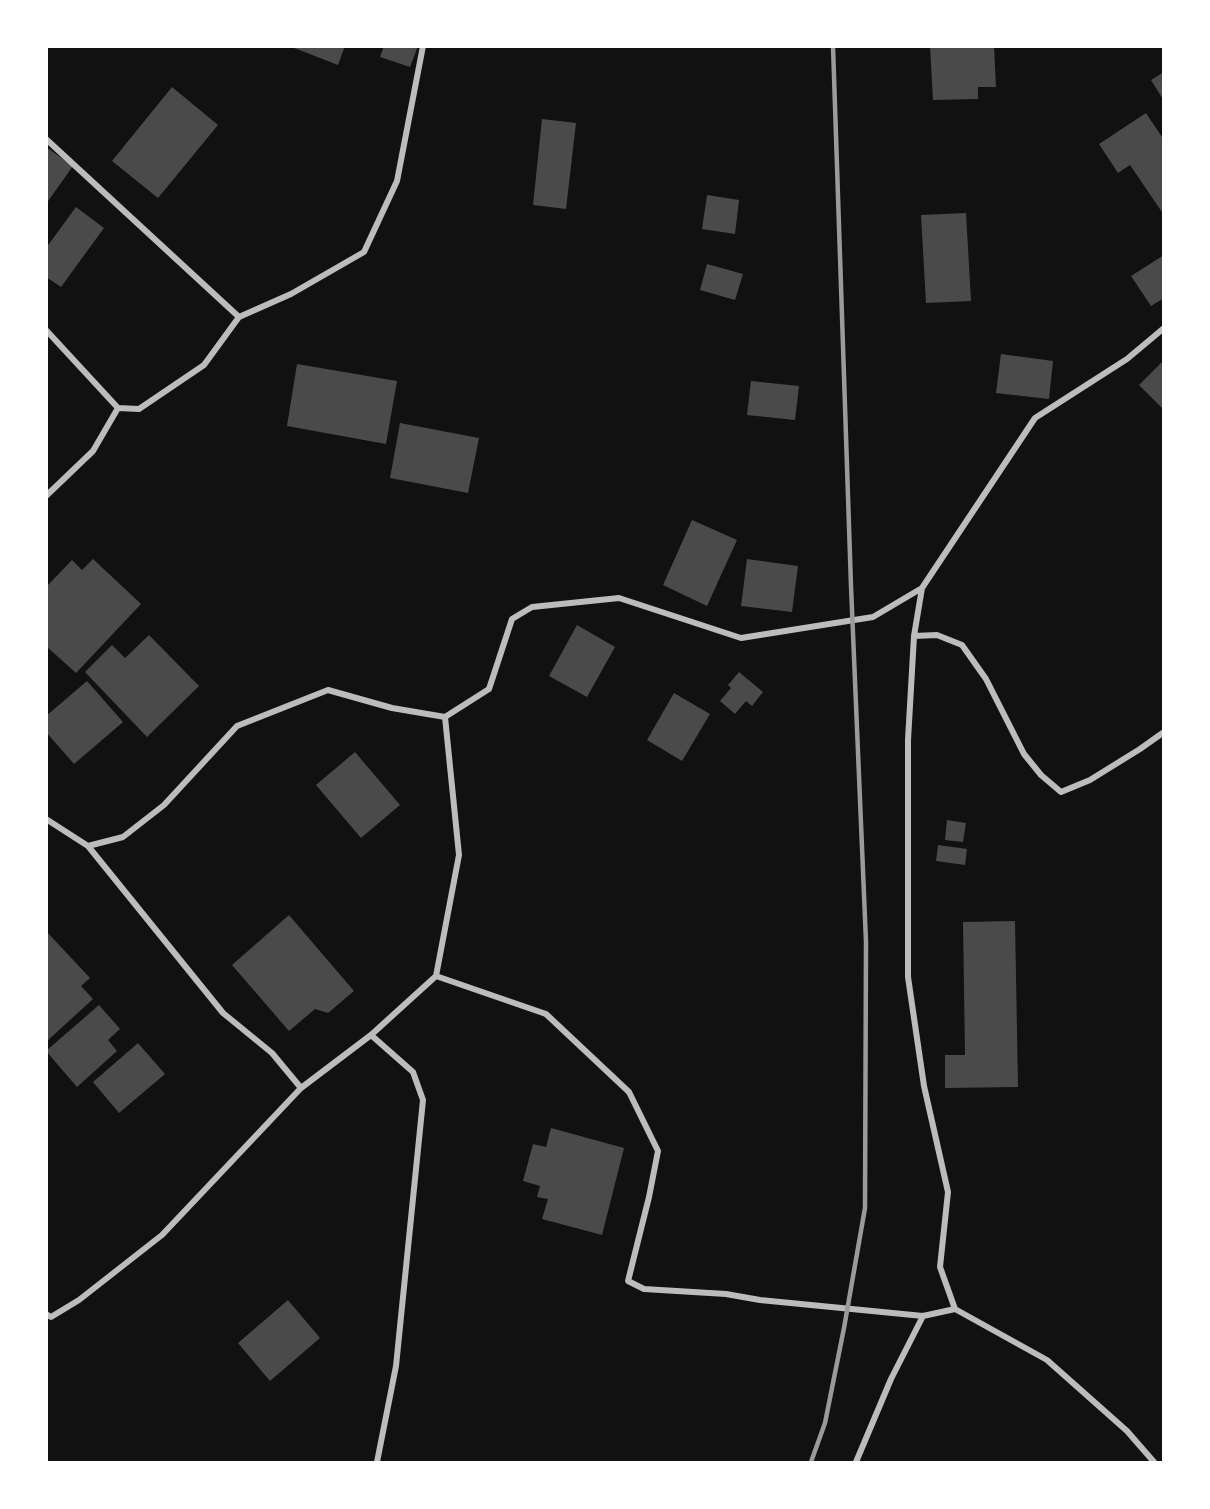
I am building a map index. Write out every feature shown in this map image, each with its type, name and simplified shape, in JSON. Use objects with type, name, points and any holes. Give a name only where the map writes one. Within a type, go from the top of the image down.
[{"type":"street","points":[[46,330],[118,408],[139,409],[204,364],[239,316],[291,294],[364,252],[397,180],[423,46]]},
{"type":"street","points":[[46,139],[239,316]]},
{"type":"street","points":[[955,1309],[940,1267],[948,1192],[924,1086],[908,977],[908,740],[914,636],[922,588],[1035,418],[1126,359],[1164,328]]},
{"type":"street","points":[[46,496],[93,451],[118,408]]},
{"type":"street","points":[[88,846],[123,837],[164,805],[237,726],[328,690],[393,708],[445,717],[489,689],[512,619],[532,607],[619,598],[741,638],[873,617],[922,588]]},
{"type":"street","points":[[914,636],[937,635],[962,645],[986,679],[1024,754],[1041,775],[1061,792],[1090,780],[1164,732]]},
{"type":"street","points":[[48,1317],[79,1300],[162,1235],[301,1088],[371,1035],[436,976],[459,855],[445,717]]},
{"type":"street","points":[[46,819],[88,846],[223,1013],[272,1053],[301,1088]]},
{"type":"street","points":[[436,976],[546,1014],[629,1092],[658,1151],[645,1217],[628,1281],[644,1289],[726,1294],[760,1300],[923,1316],[955,1309],[1047,1360],[1127,1431],[1154,1462]]},
{"type":"street","points":[[371,1035],[413,1072],[423,1100],[396,1366],[377,1462]]},
{"type":"street","points":[[856,1462],[891,1379],[923,1316]]},
{"type":"building","points":[[289,46],[345,46],[338,65]]},
{"type":"building","points":[[384,46],[418,46],[410,67],[380,57]]},
{"type":"building","points":[[930,46],[994,46],[996,87],[978,87],[978,99],[933,100]]},
{"type":"building","points":[[1164,72],[1164,101],[1151,80]]},
{"type":"building","points":[[172,87],[218,125],[158,198],[112,161]]},
{"type":"building","points":[[1146,113],[1164,140],[1164,215],[1130,165],[1118,173],[1099,144]]},
{"type":"building","points":[[542,119],[576,123],[566,209],[533,205]]},
{"type":"building","points":[[46,147],[73,166],[46,204]]},
{"type":"building","points":[[707,195],[739,200],[735,234],[702,229]]},
{"type":"building","points":[[76,207],[104,228],[61,287],[46,277],[46,248]]},
{"type":"building","points":[[966,213],[971,301],[926,303],[921,215]]},
{"type":"building","points":[[1164,255],[1164,298],[1151,306],[1131,276]]},
{"type":"building","points":[[707,264],[743,274],[735,300],[700,290]]},
{"type":"building","points":[[1001,354],[1053,361],[1049,399],[996,393]]},
{"type":"building","points":[[1164,360],[1164,410],[1139,385]]},
{"type":"building","points":[[297,364],[397,381],[386,444],[287,426]]},
{"type":"building","points":[[751,381],[799,386],[795,420],[747,415]]},
{"type":"building","points":[[400,423],[479,438],[468,493],[390,478]]},
{"type":"building","points":[[692,520],[737,540],[707,606],[663,585]]},
{"type":"building","points":[[93,559],[141,604],[76,673],[46,646],[46,587],[72,560],[82,570]]},
{"type":"building","points":[[747,559],[798,566],[792,612],[741,606]]},
{"type":"building","points":[[577,625],[615,647],[587,697],[549,676]]},
{"type":"building","points":[[149,635],[199,686],[147,737],[85,672],[112,645],[125,658]]},
{"type":"building","points":[[739,672],[763,692],[752,706],[746,701],[735,714],[720,701],[731,688],[728,685]]},
{"type":"building","points":[[87,681],[123,722],[74,764],[46,732],[46,716]]},
{"type":"building","points":[[674,693],[710,714],[682,761],[647,740]]},
{"type":"building","points":[[355,752],[400,805],[361,838],[316,785]]},
{"type":"building","points":[[947,820],[966,823],[963,842],[945,840]]},
{"type":"building","points":[[938,845],[967,849],[965,865],[936,861]]},
{"type":"building","points":[[289,915],[354,991],[328,1013],[315,1009],[289,1031],[232,965]]},
{"type":"building","points":[[1015,921],[1018,1087],[945,1088],[945,1055],[965,1055],[963,922]]},
{"type":"building","points":[[46,931],[90,978],[81,986],[93,999],[46,1042]]},
{"type":"building","points":[[99,1005],[120,1029],[108,1040],[117,1051],[77,1087],[46,1051]]},
{"type":"building","points":[[138,1043],[165,1074],[119,1113],[93,1082]]},
{"type":"building","points":[[551,1128],[624,1148],[602,1235],[542,1219],[548,1199],[537,1197],[540,1186],[523,1181],[533,1144],[546,1147]]},
{"type":"building","points":[[288,1300],[320,1338],[270,1381],[238,1343]]},
{"type":"railway","points":[[811,1462],[825,1423],[865,1208],[866,942],[851,586],[833,46]]}]
